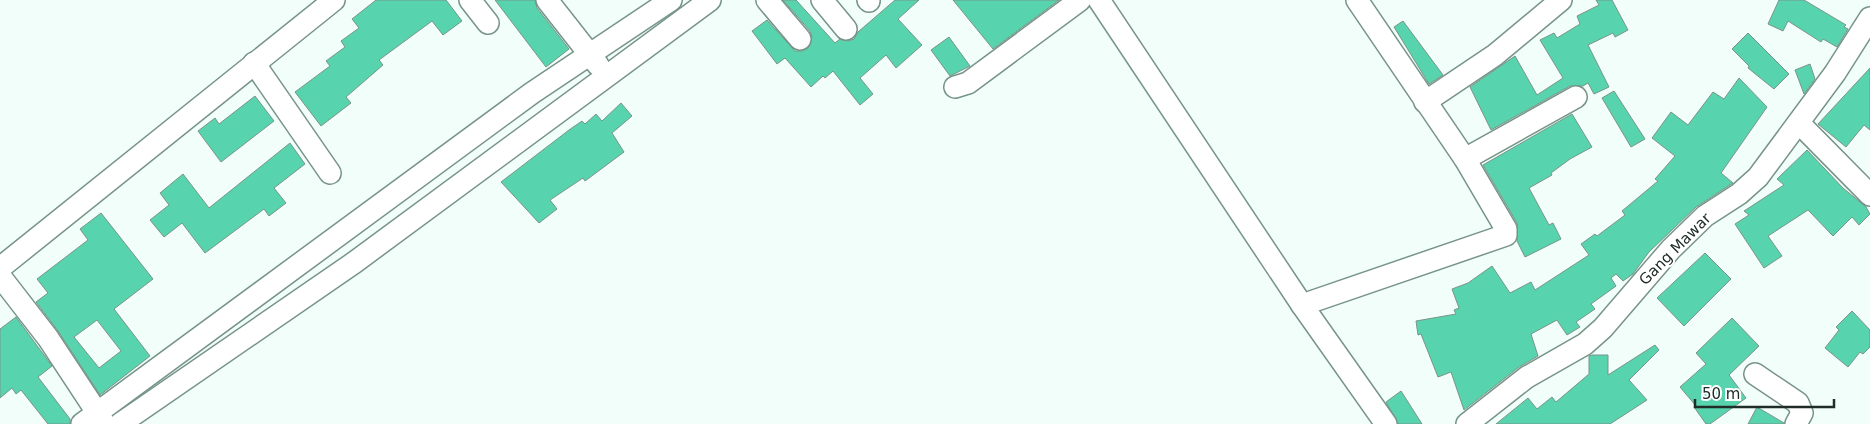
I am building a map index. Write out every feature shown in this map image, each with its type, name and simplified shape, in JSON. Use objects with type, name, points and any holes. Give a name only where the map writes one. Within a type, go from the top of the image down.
[{"type":"street","points":[[0,268],[334,0]]},
{"type":"street","points":[[470,0],[488,23]]},
{"type":"street","points":[[547,0],[597,64]]},
{"type":"street","points":[[659,24],[671,0]]},
{"type":"street","points":[[120,424],[355,262],[597,64],[659,24],[710,0]]},
{"type":"street","points":[[767,0],[800,39]]},
{"type":"street","points":[[822,0],[846,29]]},
{"type":"street","points":[[955,88],[968,83],[1080,0]]},
{"type":"street","points":[[1099,0],[1302,305],[1386,424]]},
{"type":"street","points":[[1302,305],[1505,237],[1506,229],[1466,159],[1425,102],[1357,0]]},
{"type":"street","points":[[1425,102],[1495,55],[1561,0]]},
{"type":"street","name":"Gang Mawar","points":[[1480,420],[1527,378],[1585,344],[1602,328],[1670,249],[1705,216],[1739,194],[1758,177],[1835,73],[1870,18]]},
{"type":"street","points":[[254,63],[330,173]]},
{"type":"street","points":[[0,276],[48,338],[96,419],[532,93],[597,64]]},
{"type":"street","points":[[1466,159],[1576,97]]},
{"type":"street","points":[[1798,123],[1870,195]]},
{"type":"street","points":[[1755,374],[1798,403],[1802,413],[1796,424]]},
{"type":"building","points":[[376,0],[446,0],[462,21],[443,35],[432,21],[379,60],[383,65],[346,97],[351,103],[321,126],[295,92],[330,66],[326,61],[345,47],[341,41],[359,28],[352,19]]},
{"type":"building","points":[[495,0],[535,0],[537,8],[569,49],[546,67]]},
{"type":"building","points":[[783,0],[796,0],[835,43],[840,39],[848,41],[854,39],[858,32],[895,0],[919,0],[898,19],[922,45],[896,68],[886,55],[860,78],[873,94],[860,105],[833,71],[825,78],[823,76],[811,87],[785,58],[777,64],[752,31],[767,20],[795,51],[802,51],[808,48],[812,37],[810,31]]},
{"type":"building","points":[[953,0],[1059,0],[993,49]]},
{"type":"building","points":[[1596,0],[1612,0],[1628,30],[1615,37],[1613,33],[1588,45],[1609,87],[1594,94],[1588,83],[1583,86],[1570,86],[1491,130],[1470,87],[1515,56],[1537,95],[1563,78],[1540,40],[1554,33],[1557,38],[1580,24],[1577,16],[1599,5]]},
{"type":"building","points":[[1779,0],[1804,0],[1846,25],[1844,27],[1848,29],[1837,47],[1823,39],[1821,42],[1788,21],[1783,31],[1768,24]]},
{"type":"building","points":[[1403,21],[1443,75],[1429,84],[1394,27]]},
{"type":"building","points":[[1748,33],[1789,74],[1774,89],[1748,68],[1749,66],[1732,49]]},
{"type":"building","points":[[949,37],[970,66],[950,76],[931,50]]},
{"type":"building","points":[[1810,64],[1815,79],[1804,94],[1795,70]]},
{"type":"building","points":[[1870,68],[1870,130],[1864,125],[1846,147],[1818,124]]},
{"type":"building","points":[[1739,78],[1767,107],[1721,173],[1733,183],[1696,207],[1649,252],[1633,274],[1623,281],[1616,274],[1611,278],[1616,286],[1591,304],[1595,309],[1576,322],[1580,327],[1567,335],[1557,320],[1531,334],[1538,356],[1519,367],[1464,410],[1451,372],[1438,377],[1421,334],[1418,335],[1416,321],[1456,314],[1454,310],[1459,308],[1452,289],[1468,283],[1492,266],[1510,293],[1531,282],[1535,290],[1589,255],[1581,244],[1595,234],[1597,236],[1625,215],[1622,211],[1658,181],[1655,179],[1675,156],[1652,138],[1671,112],[1688,125],[1713,92],[1724,99]]},
{"type":"building","points":[[1614,91],[1645,139],[1631,147],[1602,98]]},
{"type":"building","points":[[255,96],[274,121],[221,162],[198,131],[215,118],[219,124]]},
{"type":"building","points":[[621,103],[632,116],[612,133],[624,152],[585,181],[583,178],[550,200],[557,209],[539,223],[501,182],[582,121],[585,124],[596,114],[602,121]]},
{"type":"building","points":[[1572,114],[1592,147],[1570,159],[1551,173],[1552,175],[1529,188],[1549,225],[1553,223],[1561,239],[1525,257],[1517,241],[1517,223],[1483,165]]},
{"type":"building","points":[[290,143],[305,164],[274,188],[286,203],[269,216],[264,209],[205,253],[182,223],[164,237],[150,220],[169,205],[160,193],[183,174],[209,208]]},
{"type":"building","points":[[1807,150],[1843,188],[1866,207],[1870,214],[1859,225],[1852,217],[1833,236],[1808,210],[1768,236],[1782,256],[1764,268],[1735,224],[1749,215],[1744,211],[1784,185],[1777,179]]},
{"type":"building","points":[[101,213],[153,279],[114,309],[150,356],[100,395],[58,331],[36,302],[48,293],[37,279],[88,240],[80,229]],"holes":[[[97,320],[121,351],[99,368],[74,337]]]},
{"type":"building","points":[[1705,253],[1731,279],[1684,326],[1657,298]]},
{"type":"building","points":[[1852,311],[1870,330],[1870,347],[1863,354],[1860,352],[1848,367],[1825,348],[1839,330],[1836,327]]},
{"type":"building","points":[[16,317],[52,366],[38,377],[70,419],[70,424],[48,424],[21,390],[16,394],[12,388],[0,398],[0,329]]},
{"type":"building","points":[[1732,318],[1759,346],[1729,375],[1746,398],[1710,424],[1706,424],[1694,407],[1696,406],[1680,387],[1706,364],[1696,353]]},
{"type":"building","points":[[1655,345],[1659,350],[1629,380],[1647,400],[1610,424],[1496,424],[1528,398],[1537,409],[1552,397],[1556,402],[1589,374],[1589,356],[1608,355],[1608,375]]},
{"type":"building","points":[[1401,391],[1422,424],[1398,424],[1386,402]]},
{"type":"building","points":[[1757,407],[1784,423],[1784,424],[1748,424]]}]
